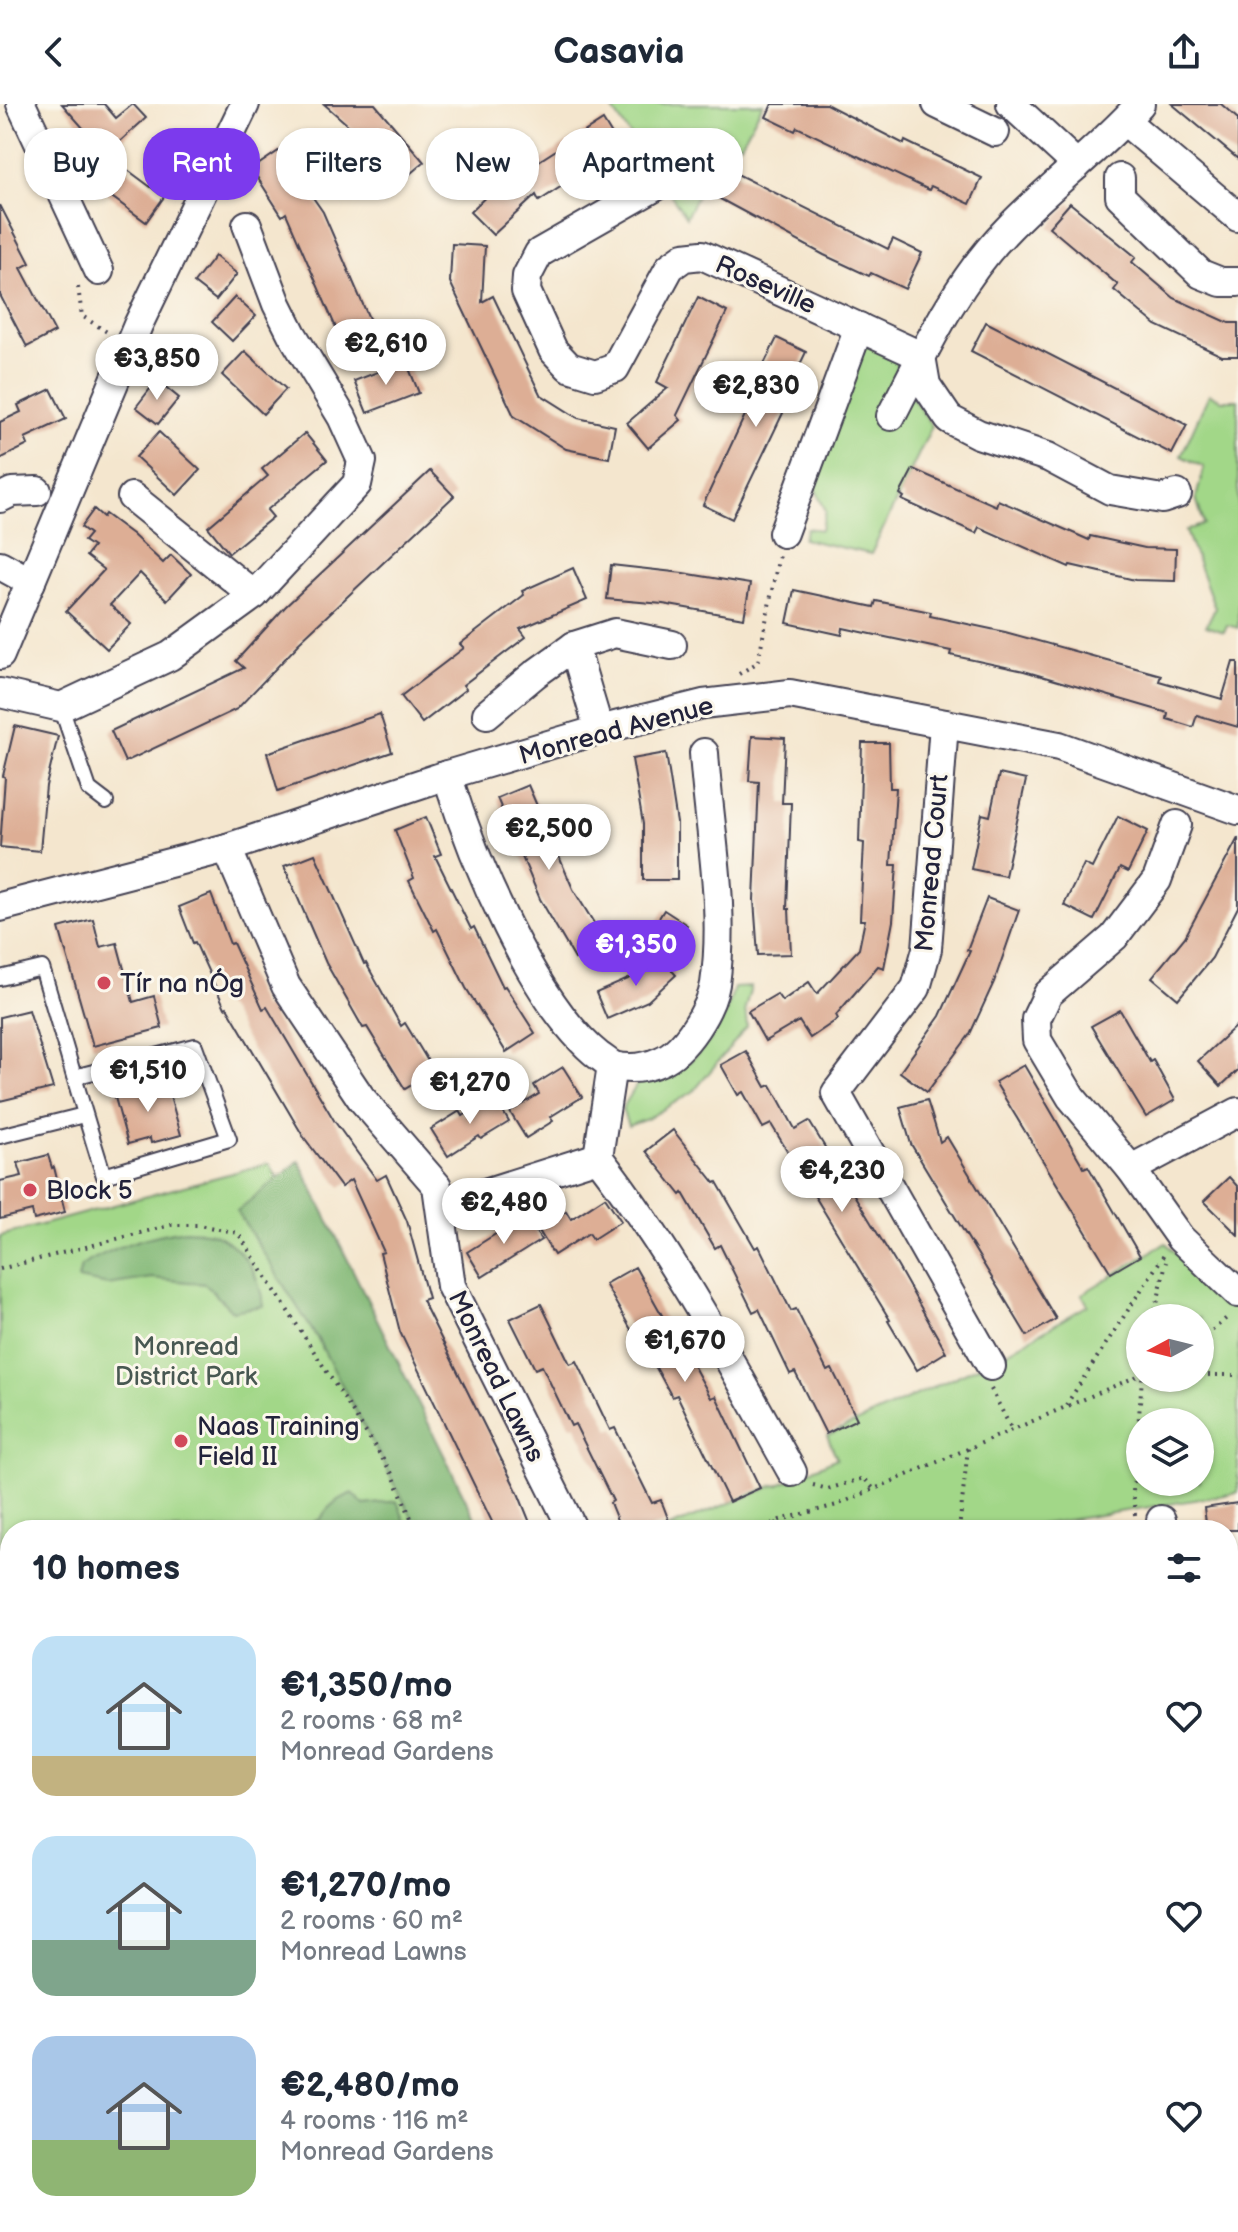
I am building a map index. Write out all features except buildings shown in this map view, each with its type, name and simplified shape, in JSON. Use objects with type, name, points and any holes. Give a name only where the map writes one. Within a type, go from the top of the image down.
[{"type":"street","points":[[21,104],[88,279]]},
{"type":"street","points":[[0,655],[138,325],[245,104]]},
{"type":"street","points":[[937,104],[995,132]]},
{"type":"street","points":[[1011,104],[1077,165]]},
{"type":"street","points":[[891,416],[921,356],[971,276],[1005,231],[1132,113],[1238,217]]},
{"type":"street","points":[[1120,178],[1120,196],[1201,274],[1221,282],[1238,282]]},
{"type":"street","name":"Roseville","points":[[632,200],[539,253],[527,276],[526,291],[553,350],[569,367],[595,375],[615,368],[670,267],[684,257],[702,255],[921,356]]},
{"type":"street","points":[[0,693],[61,707],[170,656],[254,595],[357,484],[362,461],[342,417],[277,304],[247,225]]},
{"type":"street","points":[[783,533],[859,327]]},
{"type":"street","points":[[921,356],[926,385],[949,419],[978,434],[1048,457],[1110,490],[1162,499],[1177,494]]},
{"type":"street","points":[[0,498],[12,492],[37,491]]},
{"type":"street","points":[[132,497],[254,595]]},
{"type":"street","points":[[0,565],[31,582]]},
{"type":"street","points":[[487,714],[574,646],[615,633],[672,645]]},
{"type":"street","points":[[574,646],[599,730]]},
{"type":"street","name":"Monread Avenue","points":[[0,907],[227,848],[447,775],[599,730],[703,704],[790,694],[1059,746],[1238,810]]},
{"type":"street","name":"Monread Court","points":[[944,724],[927,949],[916,988],[836,1093],[991,1366]]},
{"type":"street","points":[[447,775],[474,853],[530,968],[581,1042],[612,1066],[646,1068],[673,1056],[696,1028],[715,987],[719,918],[704,753]]},
{"type":"street","points":[[1177,825],[1157,880],[1114,937],[1048,994],[1036,1019],[1037,1040],[1071,1097],[1131,1169],[1171,1248],[1234,1303]]},
{"type":"street","name":"Monread Lawns","points":[[227,848],[286,986],[361,1098],[437,1186],[451,1286],[568,1520]]},
{"type":"street","points":[[612,1066],[598,1157],[641,1213],[682,1277],[792,1472]]},
{"type":"street","points":[[1131,1169],[1238,1112]]},
{"type":"street","points":[[469,1198],[598,1157]]},
{"type":"lane","points":[[61,707],[89,789],[106,802]]},
{"type":"lane","points":[[0,978],[42,968],[84,1115],[104,1176],[229,1139],[195,1046],[74,1077]]},
{"type":"lane","points":[[0,1136],[84,1115]]},
{"type":"path","points":[[88,279],[82,316],[112,335]]},
{"type":"path","points":[[731,680],[758,662],[783,533]]},
{"type":"path","points":[[0,1269],[171,1225],[199,1225],[238,1233],[385,1462],[411,1520]]},
{"type":"path","points":[[1157,1304],[1171,1248]]},
{"type":"path","points":[[1065,1407],[1171,1248]]},
{"type":"path","points":[[1214,1325],[1234,1303]]},
{"type":"path","points":[[991,1366],[984,1377],[1012,1430]]},
{"type":"path","points":[[1214,1375],[1238,1375]]},
{"type":"path","points":[[780,1520],[837,1505],[1126,1383]]},
{"type":"path","points":[[1140,1392],[1133,1492],[1150,1520]]},
{"type":"path","points":[[960,1520],[968,1448]]},
{"type":"path","points":[[792,1472],[815,1486],[828,1489],[864,1478],[873,1488]]},
{"type":"green space","points":[[609,104],[763,104],[743,140],[743,128],[625,128]]},
{"type":"green space","points":[[674,200],[695,200],[686,217]]},
{"type":"green space","points":[[864,339],[896,355],[897,376],[932,426],[871,554],[803,539],[807,528],[821,530],[826,511],[812,482]]},
{"type":"green space","points":[[1209,394],[1222,400],[1238,400],[1238,628],[1227,625],[1224,632],[1206,626],[1215,608],[1186,531],[1204,524],[1196,498],[1204,467],[1181,456]]},
{"type":"green space","points":[[751,987],[745,1008],[747,1027],[694,1091],[647,1119],[628,1126],[622,1109],[639,1081],[671,1073],[694,1058],[719,1026],[734,988]]},
{"type":"green space","points":[[299,1161],[476,1520],[414,1520],[317,1338],[237,1211]]},
{"type":"green space","name":"Monread District Park","points":[[269,1163],[343,1294],[460,1520],[0,1520],[0,1236]]},
{"type":"green space","points":[[186,1230],[211,1233],[232,1244],[254,1272],[263,1306],[232,1311],[205,1284],[152,1278],[108,1285],[78,1279],[81,1266],[106,1253],[131,1243]]},
{"type":"green space","points":[[1166,1243],[1210,1289],[1232,1305],[1238,1302],[1238,1493],[1069,1520],[687,1520],[777,1486],[837,1458],[827,1436],[997,1358],[1088,1305],[1082,1294]]},
{"type":"green space","points":[[352,1493],[364,1505],[397,1501],[404,1520],[319,1520],[338,1501]]},
{"type":"place","name":"Tír na nÓg","points":[[104,983]]},
{"type":"place","name":"Block 5","points":[[30,1190]]},
{"type":"place","name":"Naas Training Field II","points":[[181,1441]]}]
